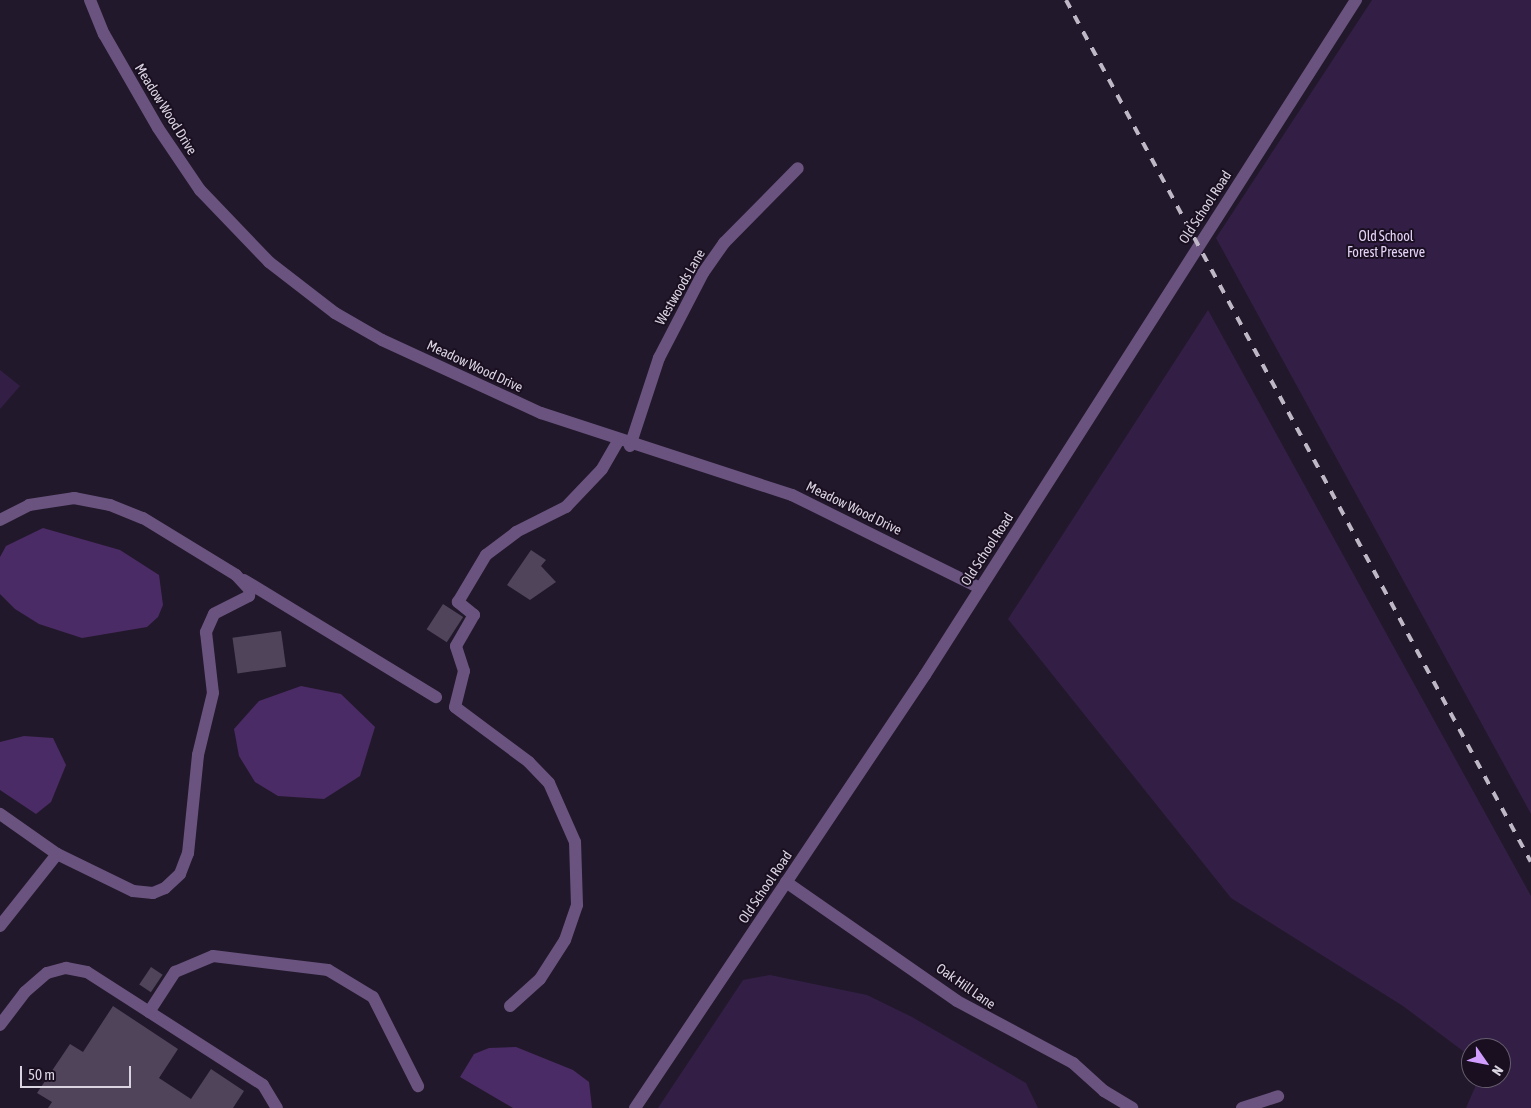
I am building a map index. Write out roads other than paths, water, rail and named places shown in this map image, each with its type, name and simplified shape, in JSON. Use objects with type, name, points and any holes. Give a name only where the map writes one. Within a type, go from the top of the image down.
[{"type":"street","name":"Meadow Wood Drive","points":[[90,0],[124,69],[200,190],[230,225],[304,292],[382,340],[541,413],[630,446],[792,495],[980,588]]},
{"type":"street","name":"Old School Road","points":[[634,1108],[980,588],[1356,0]]},
{"type":"street","name":"Westwoods Lane","points":[[630,446],[659,358],[703,273],[724,243],[798,168]]},
{"type":"street","points":[[510,1006],[540,979],[565,940],[577,906],[575,842],[549,783],[529,762],[454,707],[464,671],[456,646],[474,614],[458,602],[486,555],[516,532],[566,506],[602,469],[618,441]]},
{"type":"street","points":[[0,520],[29,505],[74,498],[110,505],[143,518],[436,698]]},
{"type":"street","points":[[0,814],[57,854],[133,891],[153,893],[180,874],[188,853],[198,755],[213,693],[206,632],[214,614],[248,596],[246,584],[236,575]]},
{"type":"street","points":[[2,924],[57,854]]},
{"type":"street","name":"Oak Hill Lane","points":[[786,882],[957,1001],[1073,1063],[1104,1091],[1132,1108]]},
{"type":"street","points":[[149,1012],[175,972],[213,956],[328,970],[345,977],[378,1004],[418,1086]]},
{"type":"street","points":[[0,1025],[25,992],[47,974],[66,968],[87,972],[263,1085],[277,1108]]},
{"type":"street","points":[[1242,1108],[1278,1096]]},
{"type":"railway","points":[[1066,0],[1531,862]]},
{"type":"park label","name":"Old School Forest Preserve","points":[[1386,244]]}]
